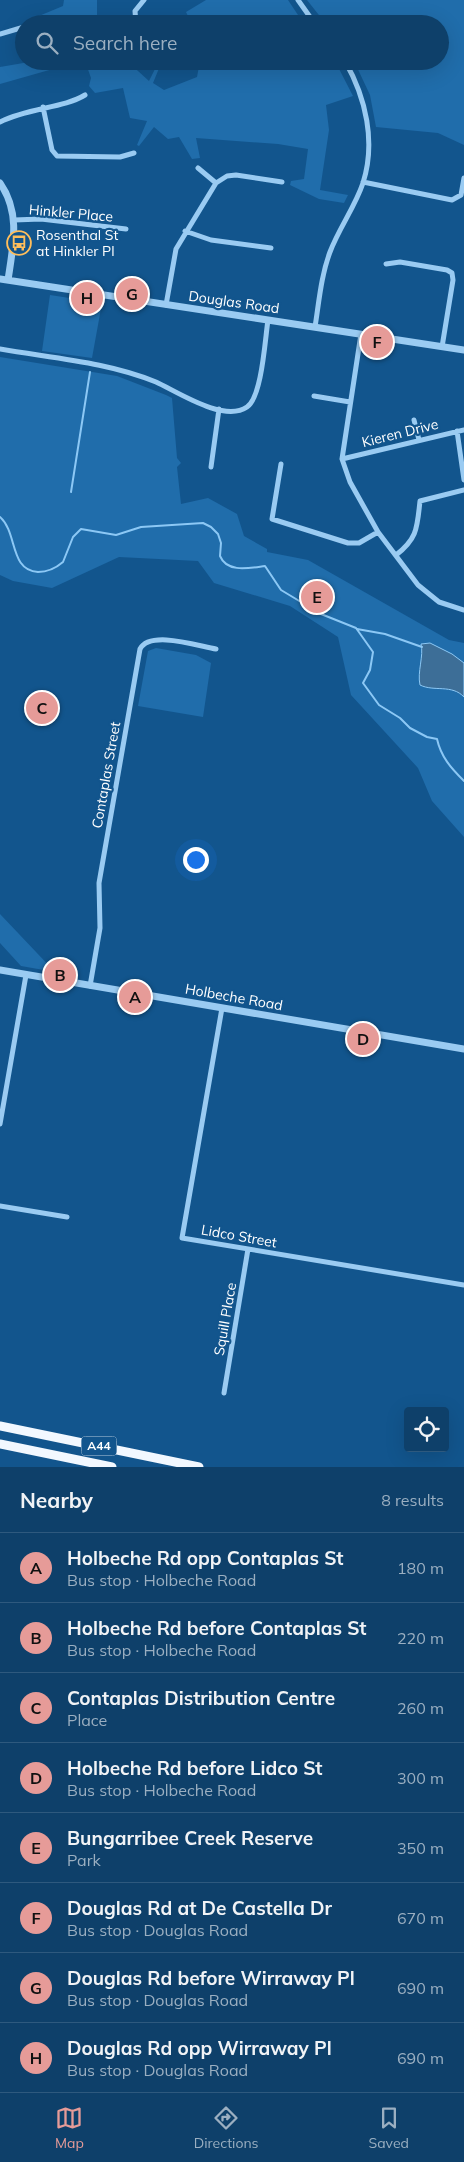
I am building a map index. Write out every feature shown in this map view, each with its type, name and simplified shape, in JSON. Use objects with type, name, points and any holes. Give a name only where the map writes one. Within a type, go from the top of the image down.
[{"type":"highway","name":"A44","points":[[0,1426],[199,1467]]},
{"type":"highway","name":"A44","points":[[0,1444],[112,1467]]},
{"type":"street","points":[[135,15],[135,11],[144,0]]},
{"type":"street","points":[[298,0],[309,15]]},
{"type":"street","points":[[0,34],[15,30]]},
{"type":"street","points":[[315,327],[328,258],[340,228],[363,182],[368,152],[368,125],[358,86],[350,70]]},
{"type":"street","points":[[0,122],[28,110],[74,100],[85,95]]},
{"type":"street","points":[[43,107],[52,150],[57,156],[120,157],[134,153]]},
{"type":"street","points":[[198,168],[216,183]]},
{"type":"street","points":[[166,305],[176,249],[185,231],[216,183],[232,175],[282,182]]},
{"type":"street","points":[[363,182],[452,200],[461,195],[464,178]]},
{"type":"street","points":[[0,183],[10,201],[14,220],[14,238],[8,280]]},
{"type":"street","name":"Hinkler Place","points":[[14,220],[41,220],[126,229]]},
{"type":"street","points":[[185,231],[211,240],[271,248]]},
{"type":"street","points":[[386,264],[400,262],[452,273],[453,280],[442,347]]},
{"type":"street","name":"Douglas Road","points":[[0,279],[464,350]]},
{"type":"street","points":[[0,350],[109,368],[153,381],[205,407],[244,409],[255,399],[268,320]]},
{"type":"street","points":[[361,334],[342,459],[350,482],[378,532],[428,594],[444,604],[463,609],[464,602]]},
{"type":"street","points":[[314,396],[350,402]]},
{"type":"street","points":[[211,467],[219,409]]},
{"type":"street","points":[[414,420],[419,440]]},
{"type":"street","name":"Kieren Drive","points":[[342,459],[464,430]]},
{"type":"street","points":[[457,431],[464,480]]},
{"type":"street","points":[[281,464],[272,519],[348,543],[359,543],[378,532]]},
{"type":"street","points":[[396,555],[413,538],[417,528],[420,501],[464,490]]},
{"type":"street","name":"Contaplas Street","points":[[90,986],[100,928],[100,879],[140,649],[144,642],[153,639],[216,649]]},
{"type":"street","name":"Holbeche Road","points":[[0,970],[464,1049]]},
{"type":"street","points":[[0,1124],[26,975]]},
{"type":"street","name":"Lidco Street","points":[[222,1008],[182,1238],[464,1286]]},
{"type":"street","points":[[0,1206],[67,1218]]},
{"type":"street","name":"Squill Place","points":[[224,1393],[248,1249]]},
{"type":"shaded area","points":[[64,0],[97,0],[97,15],[41,15],[63,6]]},
{"type":"shaded area","points":[[206,0],[288,0],[298,15],[188,15],[186,12]]},
{"type":"shaded area","points":[[307,0],[464,0],[464,145],[438,133],[376,127],[370,95],[358,70],[449,70],[449,15],[319,15]]},
{"type":"shaded area","points":[[15,64],[15,70],[49,70],[0,84],[0,67]]},
{"type":"shaded area","points":[[88,70],[137,70],[149,81],[154,70],[158,70],[153,83],[164,90],[197,77],[198,70],[340,70],[353,96],[326,105],[329,130],[320,190],[348,195],[344,203],[319,199],[290,185],[291,181],[304,179],[308,149],[278,144],[196,138],[200,158],[192,159],[179,137],[168,139],[154,127],[139,146],[137,145],[147,121],[130,118],[123,88],[95,93],[89,86],[91,78]]},
{"type":"shaded area","points":[[50,295],[102,303],[92,358],[42,351]]},
{"type":"shaded area","points":[[0,357],[117,376],[172,398],[177,458],[181,463],[177,467],[181,504],[208,498],[237,514],[244,536],[267,549],[267,552],[308,560],[449,640],[464,643],[464,837],[432,801],[418,768],[351,695],[338,637],[290,606],[214,583],[198,561],[119,557],[52,588],[13,581],[0,575]]},
{"type":"shaded area","points":[[430,643],[452,654],[464,663],[464,697],[448,689],[420,685],[421,644]]},
{"type":"shaded area","points":[[156,648],[196,655],[211,663],[203,717],[138,706],[148,651]]},
{"type":"shaded area","points":[[0,914],[55,972],[21,966],[0,943]]},
{"type":"waterway","points":[[71,492],[90,372]]},
{"type":"waterway","points":[[0,517],[6,524],[22,565],[29,570],[38,572],[51,569],[63,562],[73,537],[81,529],[116,535],[141,527],[203,523],[211,527],[218,534],[221,543],[220,556],[228,565],[239,568],[265,566],[281,590],[321,614],[356,628],[373,652],[370,670],[363,683],[379,705],[400,718],[410,728],[427,737],[437,739],[447,762],[464,781]]},
{"type":"waterway","points":[[357,629],[385,634],[422,647]]},
{"type":"place","name":"Rosenthal St at Hinkler Pl","points":[[19,243]]},
{"type":"place","name":"Douglas Rd before Wirraway Pl","points":[[132,294]]},
{"type":"place","name":"Douglas Rd opp Wirraway Pl","points":[[87,298]]},
{"type":"place","name":"Douglas Rd at De Castella Dr","points":[[377,342]]},
{"type":"place","name":"Bungarribee Creek Reserve","points":[[317,597]]},
{"type":"place","name":"Contaplas Distribution Centre","points":[[42,708]]},
{"type":"place","name":"Holbeche Rd before Contaplas St","points":[[60,975]]},
{"type":"place","name":"Holbeche Rd opp Contaplas St","points":[[135,997]]},
{"type":"place","name":"Holbeche Rd before Lidco St","points":[[363,1039]]}]
